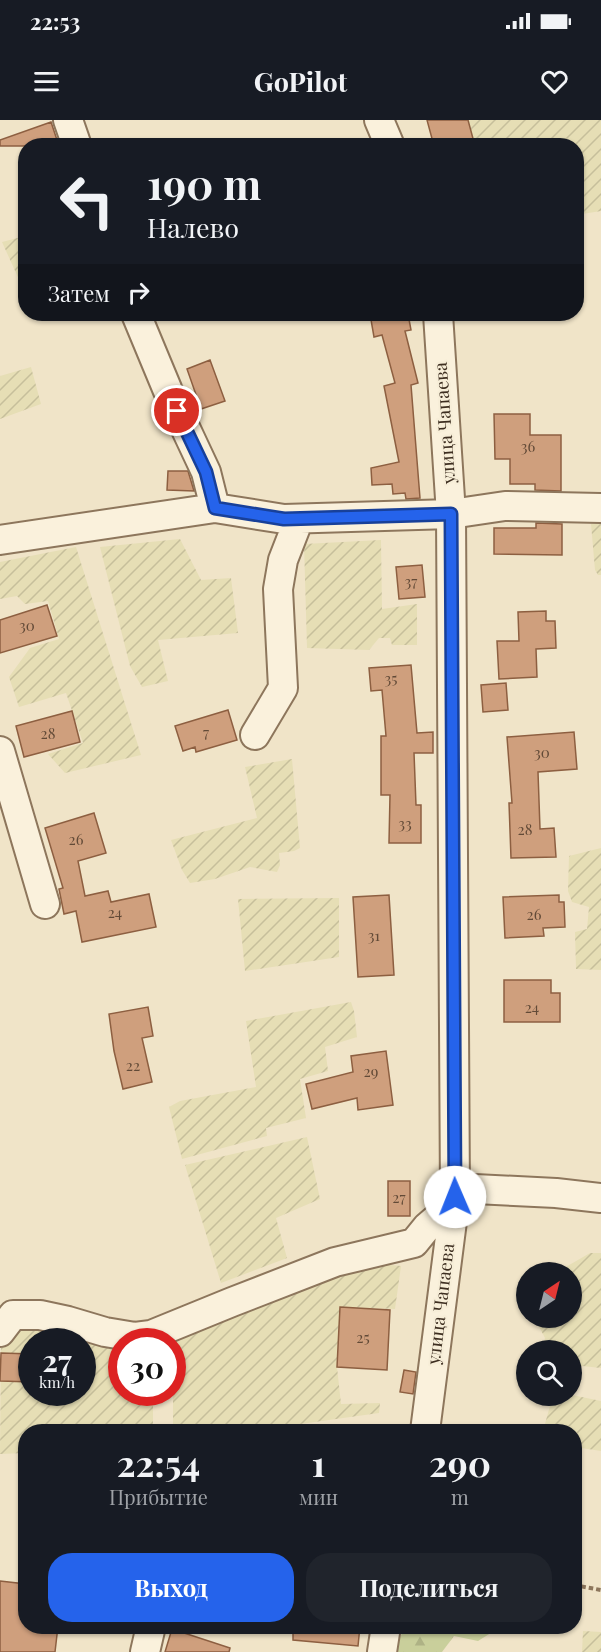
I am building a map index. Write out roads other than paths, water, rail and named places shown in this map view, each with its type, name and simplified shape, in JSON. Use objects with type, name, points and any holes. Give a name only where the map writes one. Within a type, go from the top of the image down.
[{"type":"street","points":[[69,120],[75,138]]},
{"type":"street","points":[[379,120],[387,138]]},
{"type":"street","points":[[139,321],[168,391],[206,472],[215,508]]},
{"type":"street","name":"улица Чапаева","points":[[426,1424],[455,1197],[451,514],[438,321]]},
{"type":"street","points":[[0,540],[215,508],[284,519],[451,514],[505,506],[601,508]]},
{"type":"street","points":[[255,735],[283,688],[279,589],[283,560],[298,519]]},
{"type":"street","points":[[0,751],[45,904]]},
{"type":"street","points":[[6,1324],[40,1315],[105,1332],[135,1337],[151,1335],[335,1262],[414,1243],[442,1214],[455,1188],[556,1193],[601,1198]]},
{"type":"street","points":[[146,1652],[149,1634]]},
{"type":"street","points":[[382,1652],[385,1634]]}]
